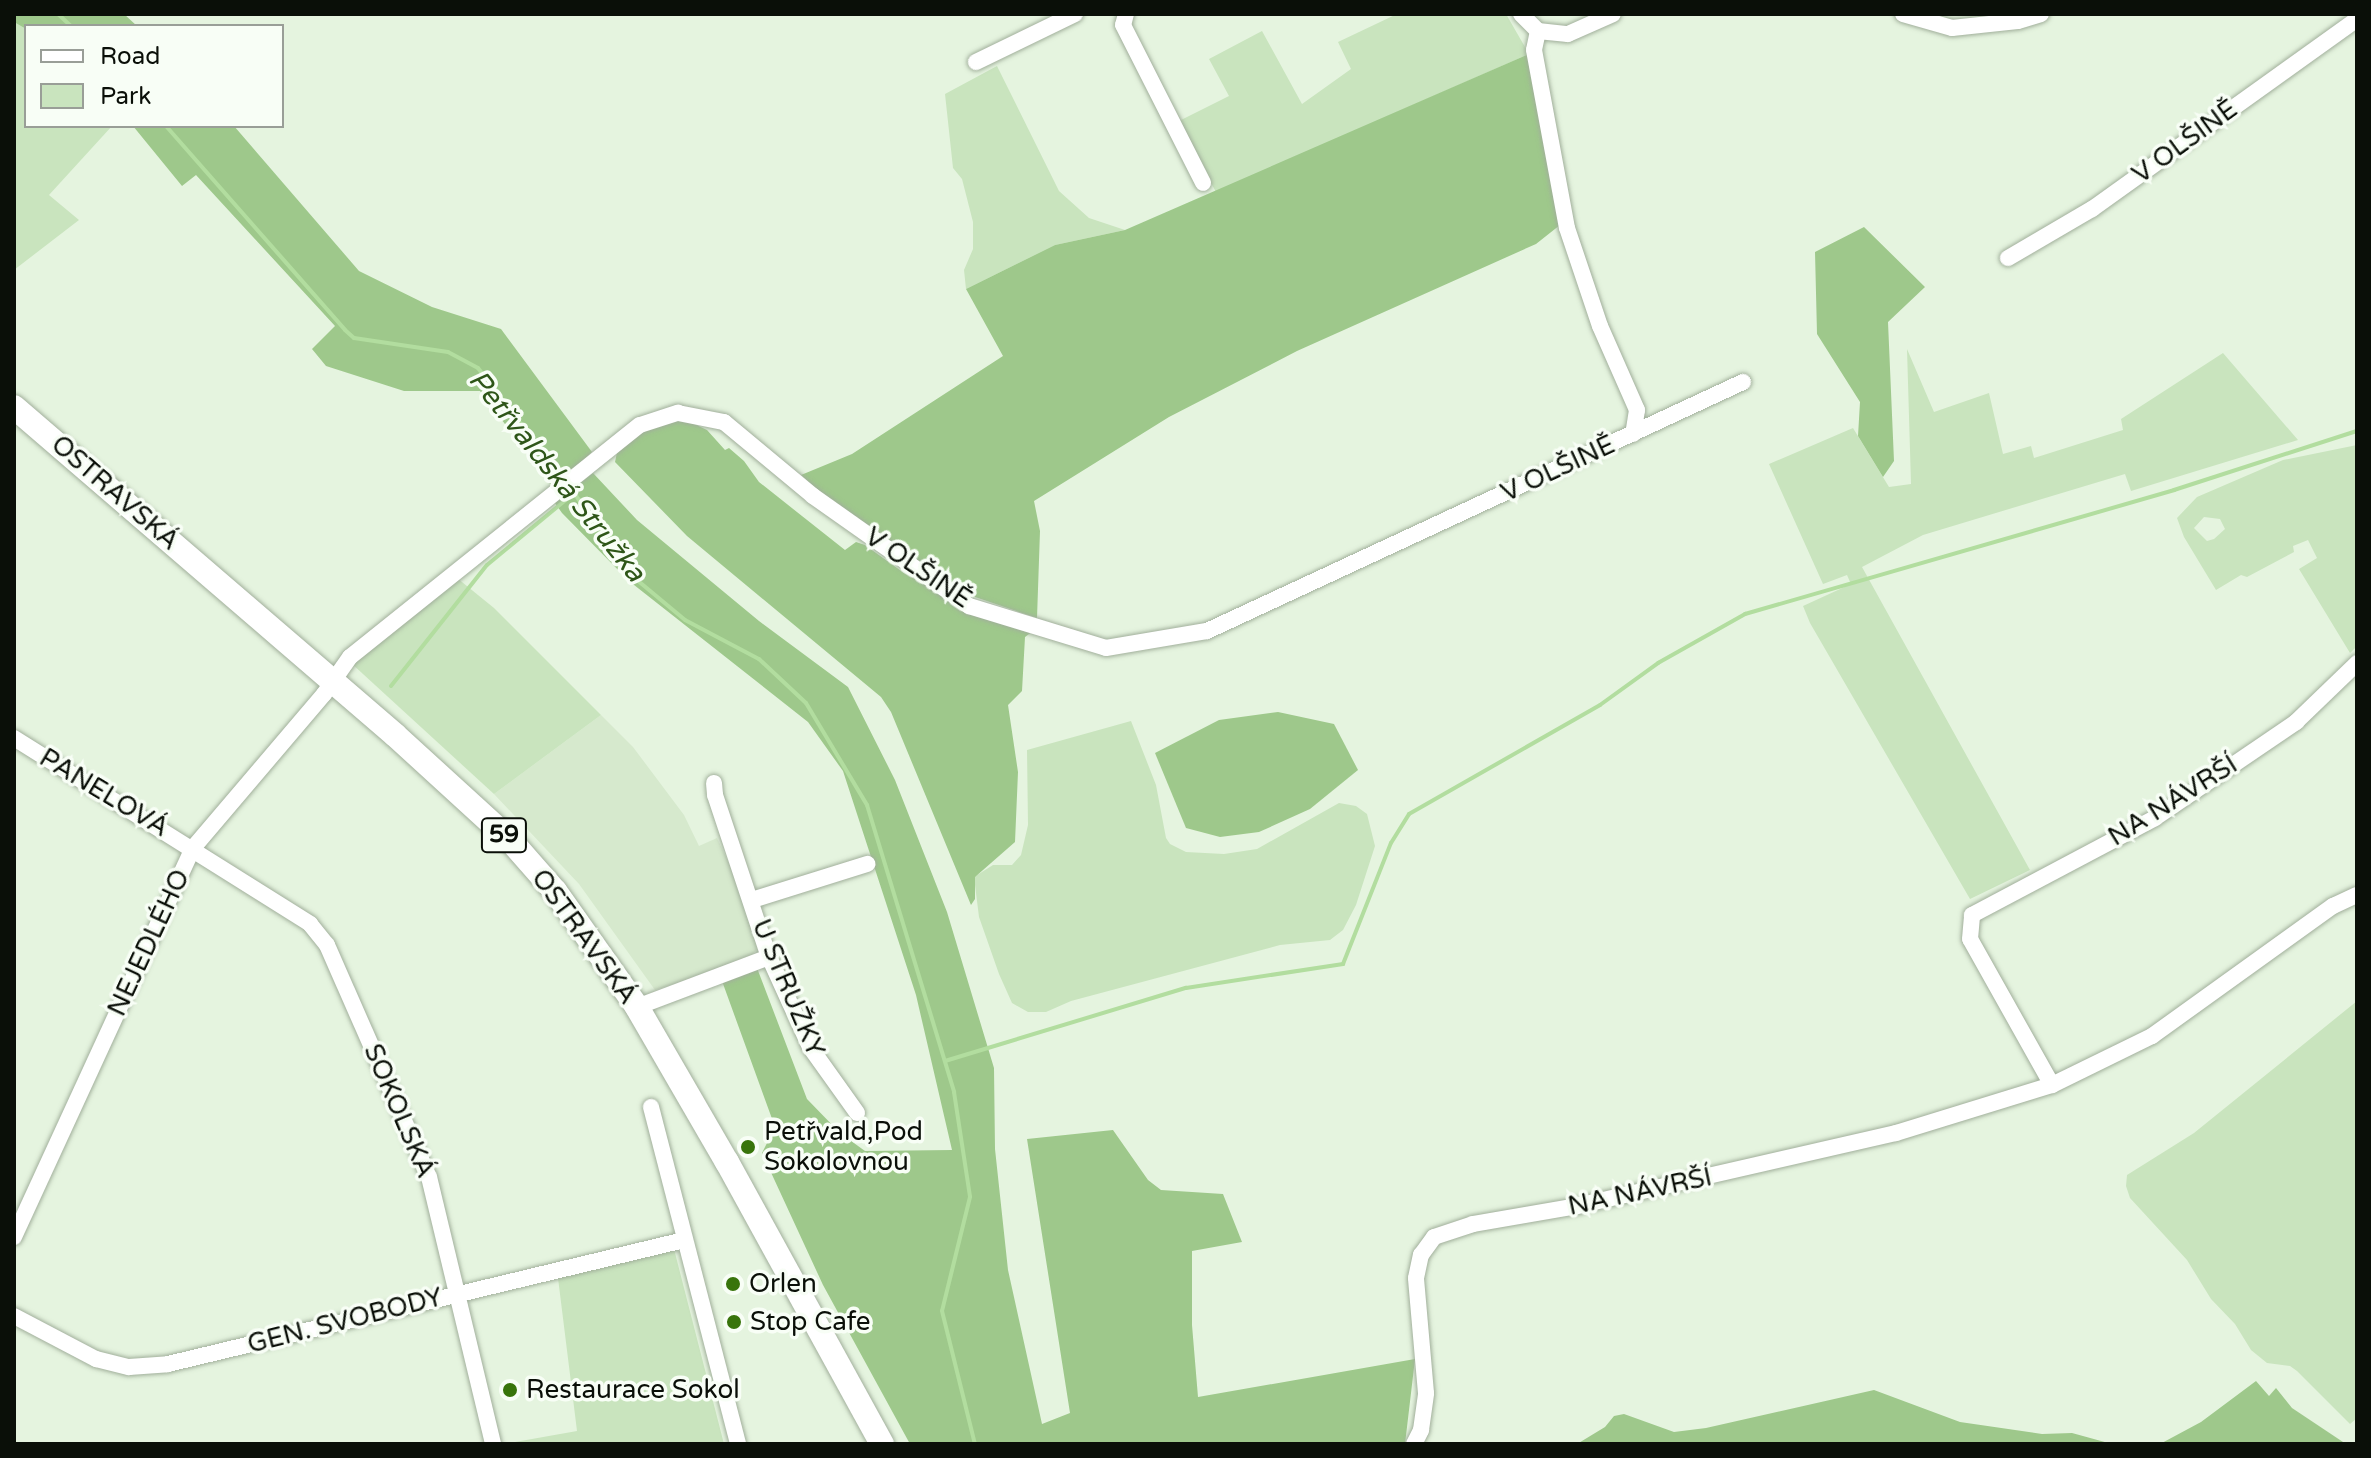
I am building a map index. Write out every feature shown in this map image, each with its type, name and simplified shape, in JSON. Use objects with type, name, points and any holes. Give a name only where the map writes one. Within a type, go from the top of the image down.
[{"type":"main road","name":"OSTRAVSKÁ","points":[[14,407],[331,680],[511,841],[555,891],[637,1007],[882,1444]]},
{"type":"street","points":[[976,62],[1075,14]]},
{"type":"street","points":[[1126,14],[1123,25],[1203,183]]},
{"type":"street","points":[[1521,14],[1538,31],[1568,34],[1613,14]]},
{"type":"street","points":[[1903,14],[1952,28],[2018,21],[2041,14]]},
{"type":"street","name":"V OLŠINĚ","points":[[2008,258],[2092,209],[2357,19]]},
{"type":"street","name":"V OLŠINĚ","points":[[1538,31],[1534,50],[1567,228],[1600,326],[1637,410],[1633,434]]},
{"type":"street","name":"V OLŠINĚ","points":[[331,680],[350,657],[640,425],[678,413],[724,422],[813,496],[969,606],[1106,648],[1207,631],[1743,382]]},
{"type":"street","name":"NA NÁVRŠÍ","points":[[2052,1085],[1970,939],[1972,915],[2155,818],[2296,722],[2357,663]]},
{"type":"street","name":"NEJEDLÉHO","points":[[14,1237],[193,848],[324,694],[331,680]]},
{"type":"street","name":"PANELOVÁ","points":[[14,738],[193,848]]},
{"type":"street","name":"U STRUŽKY","points":[[714,783],[715,795],[769,957],[810,1047],[857,1113]]},
{"type":"street","name":"SOKOLSKÁ","points":[[193,848],[310,924],[327,945],[429,1177],[493,1444]]},
{"type":"street","name":"U STRUŽKY","points":[[752,900],[867,864]]},
{"type":"street","name":"NA NÁVRŠÍ","points":[[1414,1444],[1421,1430],[1426,1393],[1416,1278],[1421,1255],[1434,1237],[1473,1224],[1577,1206],[1896,1133],[2052,1085],[2152,1036],[2333,906],[2357,895]]},
{"type":"street","points":[[637,1007],[769,957]]},
{"type":"street","points":[[651,1107],[738,1444]]},
{"type":"street","name":"GEN. SVOBODY","points":[[14,1316],[96,1359],[129,1367],[168,1364],[684,1240]]},
{"type":"shaded area","points":[[601,715],[633,747],[684,815],[699,846],[717,838],[745,898],[760,945],[748,960],[655,990],[579,884],[494,794]]},
{"type":"green space","points":[[14,14],[124,14],[135,24],[24,24],[24,28],[14,22]]},
{"type":"green space","points":[[1397,14],[1506,14],[1529,54],[1216,192],[1177,122],[1229,96],[1209,59],[1262,31],[1302,104],[1351,69],[1338,42]]},
{"type":"green space","points":[[14,22],[24,28],[24,128],[110,128],[49,195],[79,220],[14,270]]},
{"type":"green space","points":[[1529,54],[1560,225],[1536,244],[1297,351],[1169,417],[1034,501],[1040,531],[1037,618],[972,596],[875,543],[801,475],[852,454],[1003,356],[966,289],[1055,245],[1125,230]]},
{"type":"green space","points":[[997,66],[1059,191],[1089,218],[1125,230],[1055,245],[966,289],[964,270],[973,249],[973,222],[962,179],[953,168],[945,94]]},
{"type":"green space","points":[[135,128],[236,128],[359,271],[432,307],[501,329],[592,452],[554,489],[480,391],[404,391],[326,366],[312,349],[335,326],[196,175],[182,186]]},
{"type":"green space","points":[[1864,227],[1925,287],[1888,322],[1894,461],[1883,477],[1858,436],[1860,402],[1817,334],[1815,252]]},
{"type":"green space","points":[[1907,349],[1934,412],[1989,393],[2003,454],[2031,446],[2034,458],[2123,430],[2121,419],[2223,353],[2298,440],[2131,491],[2125,474],[1923,535],[1862,567],[2030,870],[1970,899],[1810,623],[1803,606],[1851,584],[1847,575],[1823,584],[1769,464],[1853,428],[1889,487],[1911,484]]},
{"type":"green space","points":[[680,417],[707,430],[725,450],[729,448],[744,461],[759,482],[845,550],[856,542],[865,545],[904,573],[971,606],[1037,628],[1025,637],[1022,691],[1008,705],[1018,772],[1015,842],[975,877],[975,899],[971,905],[891,712],[881,697],[687,536],[615,462],[619,443],[646,426]]},
{"type":"green space","points":[[2357,445],[2357,646],[2350,653],[2299,569],[2317,558],[2308,540],[2293,546],[2294,552],[2247,577],[2241,575],[2216,590],[2184,537],[2177,518],[2197,497],[2283,460]],"holes":[[[2204,517],[2220,519],[2225,529],[2214,539],[2207,541],[2194,528]]]},
{"type":"green space","points":[[593,473],[637,520],[759,621],[848,687],[895,780],[947,912],[994,1068],[995,1149],[1008,1270],[1042,1424],[1070,1413],[1027,1139],[1113,1130],[1148,1180],[1161,1190],[1223,1194],[1242,1242],[1192,1251],[1192,1325],[1198,1397],[1415,1359],[1405,1444],[910,1444],[823,1285],[762,1153],[775,1127],[722,981],[757,968],[807,1099],[840,1133],[865,1151],[952,1150],[916,995],[843,771],[808,722],[629,581],[562,513],[555,503]]},
{"type":"green space","points":[[457,578],[494,608],[601,715],[494,794],[351,663]]},
{"type":"green space","points":[[1278,712],[1334,724],[1358,770],[1310,809],[1259,832],[1220,837],[1186,828],[1155,753],[1219,720]]},
{"type":"green space","points":[[1131,721],[1156,785],[1166,838],[1170,844],[1186,852],[1224,854],[1257,849],[1339,803],[1356,806],[1367,814],[1375,846],[1356,905],[1343,930],[1330,940],[1280,945],[1071,1001],[1046,1012],[1028,1012],[1012,1003],[999,974],[979,917],[974,877],[993,865],[1012,865],[1021,855],[1028,825],[1027,750]]},
{"type":"green space","points":[[2357,1001],[2357,1418],[2350,1424],[2297,1371],[2290,1366],[2267,1363],[2251,1350],[2235,1324],[2211,1299],[2187,1260],[2130,1198],[2126,1186],[2127,1175],[2194,1133]]},
{"type":"green space","points":[[674,1249],[724,1444],[504,1444],[577,1431],[558,1278]]},
{"type":"green space","points":[[2256,1381],[2269,1396],[2276,1388],[2292,1408],[2346,1444],[2160,1444],[2201,1422]]},
{"type":"green space","points":[[1874,1390],[1960,1422],[2042,1434],[2072,1433],[2112,1444],[1577,1444],[1605,1427],[1614,1416],[1624,1414],[1674,1432],[1706,1428]]},
{"type":"waterway","name":"Petřvaldská Stružka","points":[[58,14],[69,24]]},
{"type":"waterway","name":"Petřvaldská Stružka","points":[[168,128],[354,338],[448,352],[478,368],[564,480]]},
{"type":"waterway","points":[[945,1061],[1186,988],[1343,964],[1391,843],[1409,814],[1600,705],[1658,663],[1745,614],[2174,490],[2357,431]]},
{"type":"waterway","name":"Petřvaldská Stružka","points":[[570,487],[631,575],[685,620],[759,659],[806,703],[867,805],[954,1092],[970,1197],[942,1311],[975,1444]]},
{"type":"waterway","points":[[391,686],[487,565],[574,493]]},
{"type":"place","name":"Petřvald,Pod Sokolovnou","points":[[748,1147]]},
{"type":"place","name":"Orlen","points":[[733,1284]]},
{"type":"place","name":"Stop Cafe","points":[[734,1322]]},
{"type":"place","name":"Restaurace Sokol","points":[[510,1390]]}]
